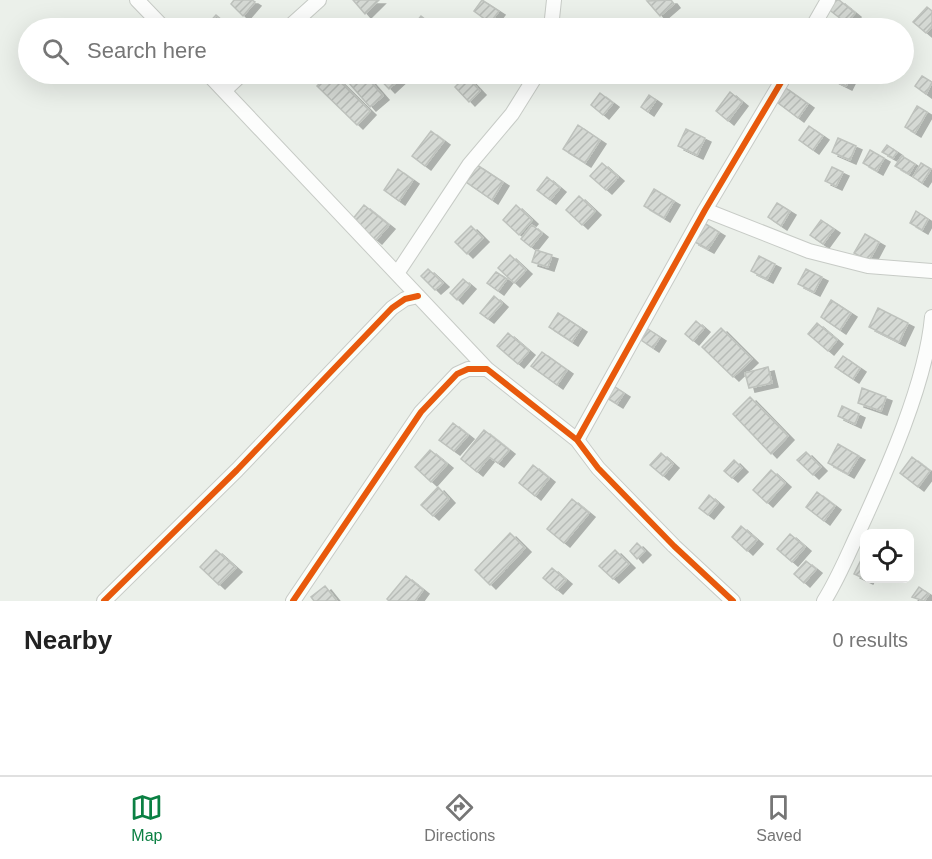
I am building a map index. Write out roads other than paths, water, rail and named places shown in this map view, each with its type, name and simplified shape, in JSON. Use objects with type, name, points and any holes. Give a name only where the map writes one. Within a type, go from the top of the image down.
[{"type":"street","points":[[137,0],[154,18]]},
{"type":"street","points":[[299,18],[319,0]]},
{"type":"street","points":[[552,18],[554,0]]},
{"type":"street","points":[[818,18],[828,0]]},
{"type":"street","points":[[219,84],[487,369],[578,440],[598,468],[674,546],[733,601]]},
{"type":"street","points":[[225,90],[231,84]]},
{"type":"street","points":[[398,272],[462,175],[512,114],[531,84]]},
{"type":"street","points":[[578,440],[705,210],[780,84]]},
{"type":"street","points":[[705,210],[809,251],[868,266],[932,272]]},
{"type":"street","points":[[104,601],[237,470],[392,308],[405,299],[418,296]]},
{"type":"street","points":[[824,601],[875,495],[909,410],[931,332],[932,317]]},
{"type":"street","points":[[293,601],[421,412],[457,374],[468,369],[487,369]]}]
